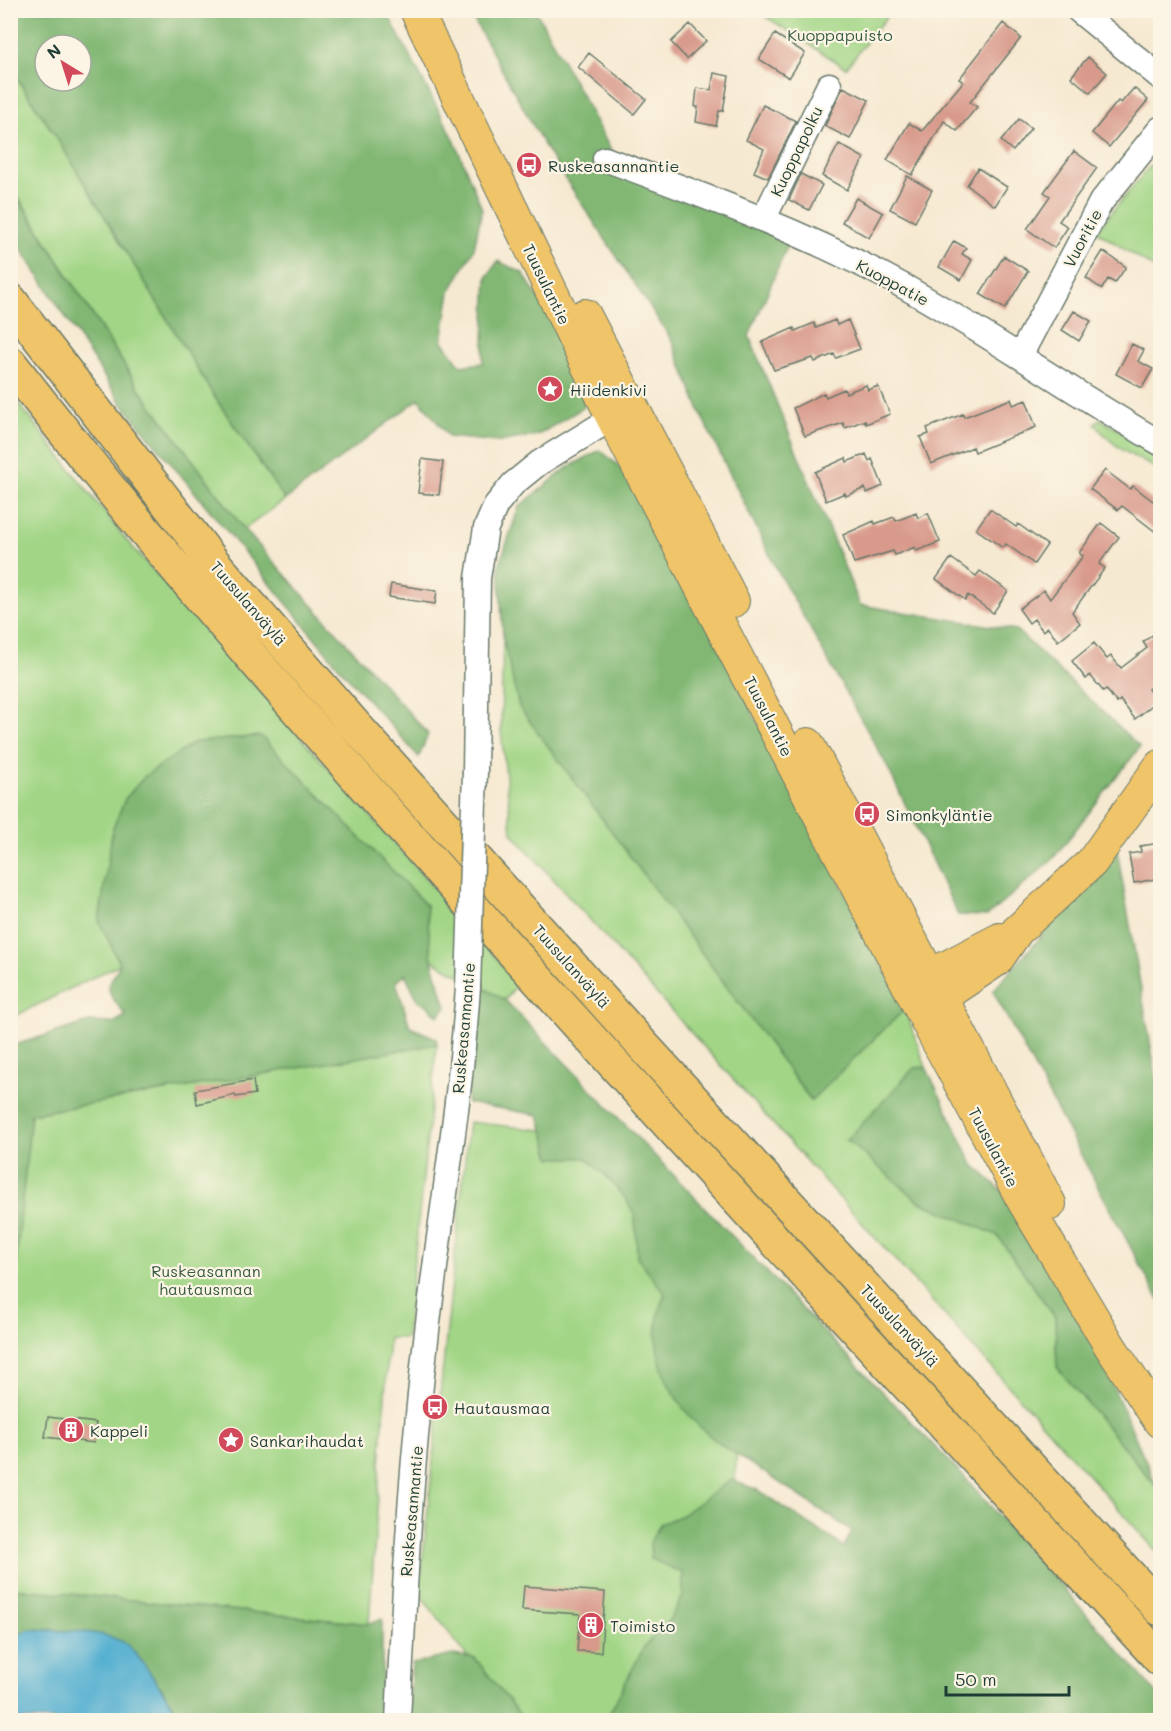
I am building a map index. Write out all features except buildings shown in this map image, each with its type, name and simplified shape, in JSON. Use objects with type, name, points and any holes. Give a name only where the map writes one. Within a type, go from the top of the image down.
[{"type":"highway","points":[[10,288],[49,350]]},
{"type":"highway","name":"Tuusulanväylä","points":[[10,300],[213,562],[352,723],[638,1041],[1161,1609]]},
{"type":"highway","name":"Tuusulanväylä","points":[[10,363],[181,573],[326,744],[613,1064],[1161,1659]]},
{"type":"main road","name":"Tuusulantie","points":[[417,10],[461,76],[622,412],[928,990],[1122,1339],[1156,1414]]},
{"type":"main road","points":[[928,990],[997,960],[1017,931],[1092,862],[1161,766]]},
{"type":"street","points":[[1078,10],[1161,77]]},
{"type":"street","name":"Kuoppapolku","points":[[764,218],[829,85]]},
{"type":"street","name":"Vuoritie","points":[[1020,356],[1101,202],[1161,129]]},
{"type":"street","name":"Kuoppatie","points":[[605,159],[764,218],[904,286],[1020,356],[1097,407],[1161,443]]},
{"type":"street","name":"Ruskeasannantie","points":[[398,1720],[403,1606],[423,1359],[462,1060],[468,987],[478,578],[486,528],[496,505],[513,484],[539,463],[622,412]]},
{"type":"green space","name":"Kuoppapuisto","points":[[891,10],[846,68],[757,11]]},
{"type":"green space","points":[[10,11],[386,11],[453,137],[482,209],[474,249],[450,292],[442,340],[461,366],[483,363],[487,277],[498,261],[523,273],[584,373],[584,407],[538,435],[499,442],[449,437],[419,399],[285,500],[214,396],[55,135],[11,69]]},
{"type":"green space","points":[[469,11],[536,11],[613,154],[789,242],[749,336],[860,605],[1016,630],[1140,747],[1052,860],[987,916],[958,915],[886,764],[775,566],[704,421],[671,339],[549,154]]},
{"type":"green space","points":[[10,69],[55,135],[214,396],[285,500],[244,529],[140,390],[11,185]]},
{"type":"green space","points":[[1160,154],[1160,272],[1096,231]]},
{"type":"green space","points":[[10,185],[140,390],[244,529],[428,734],[419,757],[343,672],[122,404],[11,233]]},
{"type":"green space","points":[[11,394],[128,542],[518,983],[505,1000],[432,960],[426,905],[260,736],[195,743],[113,828],[100,921],[120,964],[11,1018]]},
{"type":"green space","points":[[1100,419],[1160,454],[1160,470],[1124,451],[1109,439],[1095,423]]},
{"type":"green space","points":[[600,450],[631,476],[905,1009],[811,1100],[519,707],[503,638],[499,566],[519,507],[567,468]]},
{"type":"green space","points":[[503,638],[520,707],[810,1099],[905,1009],[926,1067],[914,1068],[920,1202],[997,1235],[1055,1317],[1057,1367],[1160,1491],[1160,1555],[512,833],[501,731]]},
{"type":"green space","points":[[261,736],[426,905],[432,960],[446,1007],[438,1016],[427,1005],[419,1002],[405,974],[396,982],[410,1027],[436,1038],[437,1044],[31,1114],[11,1312],[11,1046],[89,1022],[113,1023],[126,1016],[111,996],[108,986],[120,964],[99,921],[113,828],[125,799],[145,776],[195,742]]},
{"type":"green space","points":[[1117,850],[1160,1099],[1160,1302],[993,991]]},
{"type":"green space","points":[[479,985],[505,1000],[968,1481],[1160,1697],[1160,1720],[606,1720],[645,1645],[670,1619],[683,1596],[683,1573],[651,1559],[650,1543],[660,1524],[682,1515],[730,1480],[756,1489],[844,1547],[852,1531],[734,1454],[703,1430],[678,1401],[662,1368],[658,1350],[656,1331],[665,1294],[637,1257],[635,1216],[625,1198],[606,1176],[586,1158],[551,1158],[539,1115],[467,1103]]},
{"type":"green space","name":"Ruskeasannan hautausmaa","points":[[437,1044],[406,1338],[389,1338],[369,1624],[11,1588],[10,1312],[31,1114]]},
{"type":"green space","points":[[926,1067],[973,1164],[1002,1191],[1103,1363],[1157,1487],[1057,1367],[1055,1317],[997,1235],[920,1202],[847,1140],[914,1068]]},
{"type":"green space","points":[[469,1122],[588,1135],[728,1309],[739,1411],[732,1533],[623,1720],[515,1720],[419,1593]]},
{"type":"green space","points":[[11,1588],[369,1624],[382,1619],[382,1720],[181,1720],[161,1687],[85,1632],[31,1629],[21,1633],[11,1646]]},
{"type":"green space","points":[[453,1655],[475,1658],[524,1720],[408,1720],[412,1664]]},
{"type":"water","points":[[31,1629],[101,1634],[123,1642],[137,1655],[181,1720],[12,1720],[11,1646],[21,1633]]},
{"type":"place","name":"Ruskeasannantie","points":[[529,165]]},
{"type":"place","name":"Hiidenkivi","points":[[550,389]]},
{"type":"place","name":"Simonkyläntie","points":[[867,814]]},
{"type":"place","name":"Hautausmaa","points":[[435,1407]]},
{"type":"place","name":"Kappeli","points":[[71,1430]]},
{"type":"place","name":"Sankarihaudat","points":[[231,1440]]},
{"type":"place","name":"Toimisto","points":[[591,1625]]}]
